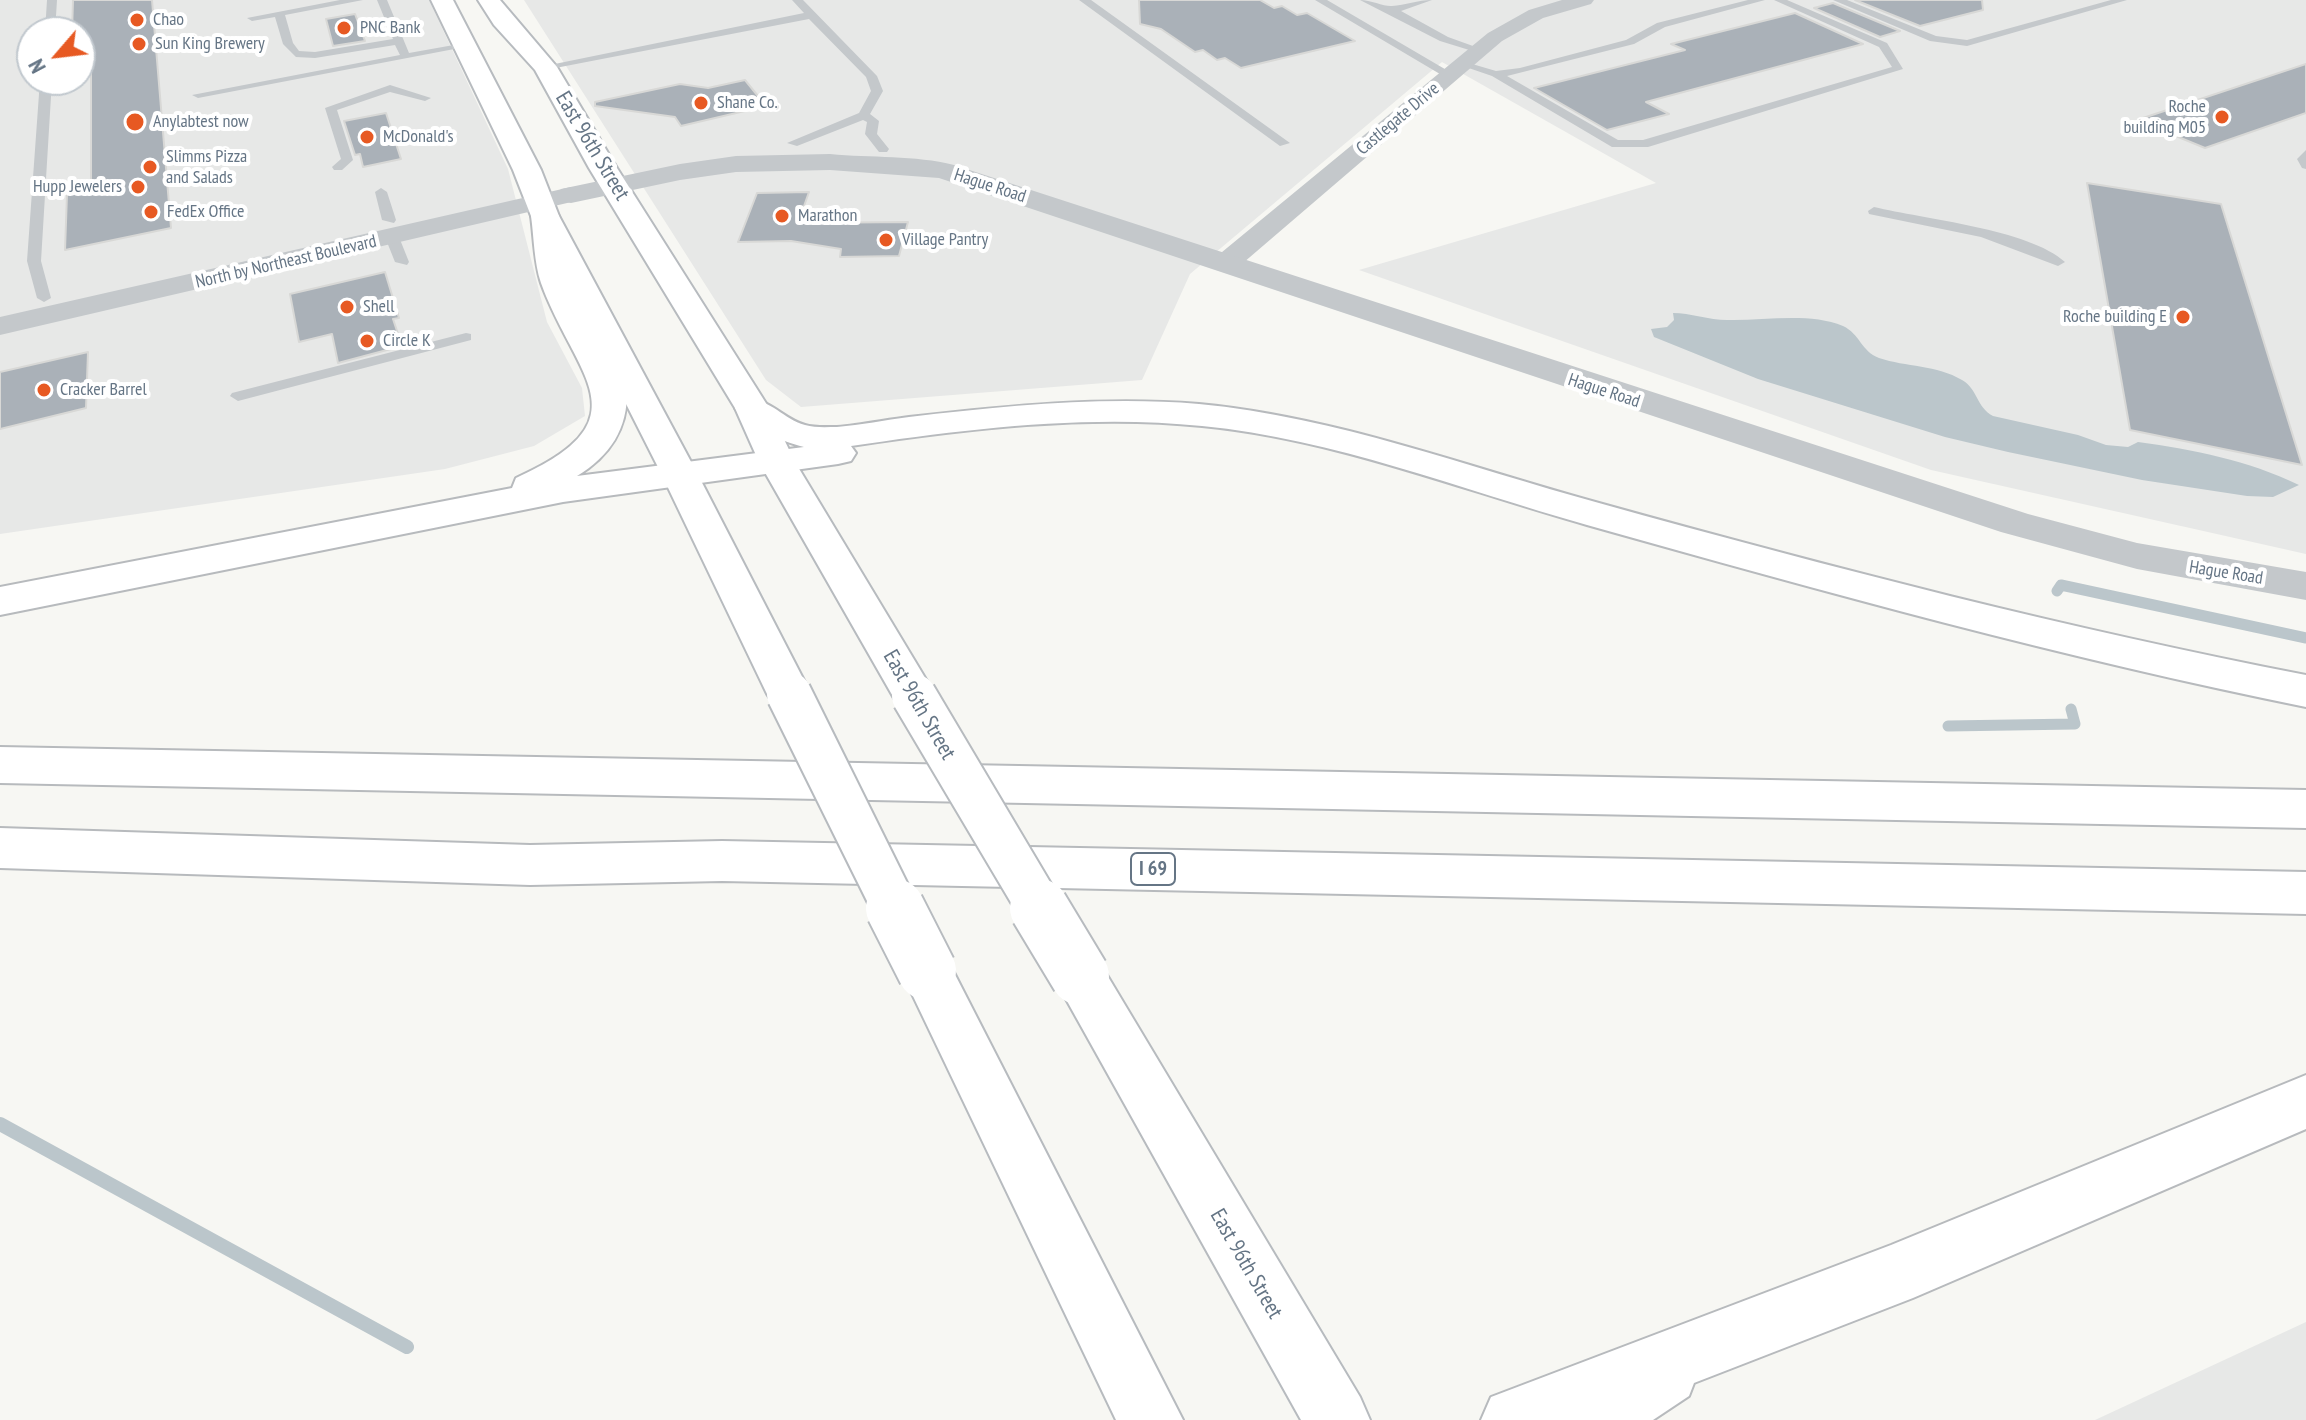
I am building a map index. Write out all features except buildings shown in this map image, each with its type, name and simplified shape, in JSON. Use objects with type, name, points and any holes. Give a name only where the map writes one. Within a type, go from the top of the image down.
[{"type":"main road","points":[[442,0],[539,201],[679,473],[1150,1420]]},
{"type":"main road","name":"East 96th Street","points":[[489,0],[502,20],[545,67],[752,408],[777,462],[1337,1420]]},
{"type":"main road","points":[[487,505],[544,480],[580,458],[602,438],[612,406],[610,390],[556,281],[539,201]]},
{"type":"main road","points":[[752,408],[792,433],[819,437],[849,437],[991,420],[1135,413],[1201,415],[1262,424],[1358,445],[1991,623],[2164,664],[2306,691]]},
{"type":"main road","points":[[0,601],[487,505],[888,443],[933,427]]},
{"type":"main road","points":[[0,765],[2306,809]]},
{"type":"main road","name":"I 69","points":[[0,848],[530,865],[722,861],[2306,893]]},
{"type":"main road","points":[[1514,1420],[1891,1276],[2306,1102]]},
{"type":"main road","points":[[1617,1420],[1630,1397],[1703,1349]]},
{"type":"street","name":"Castlegate Drive","points":[[1226,263],[1463,63],[1526,19],[1584,0]]},
{"type":"street","name":"Hague Road","points":[[567,186],[704,149],[793,143],[897,158],[971,179],[1226,263],[1835,467],[2081,541],[2192,568],[2306,586]]},
{"type":"street","name":"Hague Road","points":[[609,176],[736,164],[811,161],[886,168],[897,158]]},
{"type":"street","name":"North by Northeast Boulevard","points":[[0,326],[394,240],[539,201],[567,186]]},
{"type":"street","name":"North by Northeast Boulevard","points":[[0,307],[394,240]]},
{"type":"lane","points":[[252,18],[358,0]]},
{"type":"lane","points":[[382,0],[405,57]]},
{"type":"lane","points":[[793,143],[864,115],[876,96],[875,85],[797,0]]},
{"type":"lane","points":[[1084,0],[1284,143]]},
{"type":"lane","points":[[1320,0],[1463,63],[1496,74],[1616,144],[1644,144],[1898,69],[1883,45],[1779,0]]},
{"type":"lane","points":[[1365,0],[1396,12],[1444,39],[1463,63]]},
{"type":"lane","points":[[1396,12],[1397,7],[1427,0]]},
{"type":"lane","points":[[1496,74],[1520,71],[1630,42],[1661,25],[1760,0]]},
{"type":"lane","points":[[1838,0],[1934,39],[1967,43],[2122,0]]},
{"type":"lane","points":[[279,13],[288,44],[296,54],[315,55],[399,41]]},
{"type":"lane","points":[[545,67],[812,15]]},
{"type":"lane","points":[[198,95],[465,46]]},
{"type":"lane","points":[[338,167],[347,160],[331,108],[390,88],[425,98]]},
{"type":"lane","points":[[44,298],[34,261],[45,96]]},
{"type":"lane","points":[[864,115],[873,121],[871,134],[897,158]]},
{"type":"lane","points":[[2306,154],[2303,159],[2306,165]]},
{"type":"lane","points":[[381,192],[394,240]]},
{"type":"lane","points":[[1874,211],[1902,219],[1962,228],[2029,248],[2058,262]]},
{"type":"lane","points":[[238,396],[466,337]]},
{"type":"shaded area","points":[[0,0],[429,0],[508,169],[547,322],[582,388],[585,416],[534,446],[445,469],[0,534]]},
{"type":"shaded area","points":[[524,0],[2306,0],[2306,554],[1931,470],[1359,270],[1656,183],[1442,62],[1190,274],[1142,380],[801,407],[766,380]]},
{"type":"shaded area","points":[[1673,313],[1720,320],[1801,318],[1830,322],[1849,329],[1868,351],[1879,358],[1942,372],[1962,380],[1993,416],[2078,435],[2106,445],[2128,447],[2138,442],[2200,453],[2260,469],[2299,485],[2273,497],[2247,496],[2142,480],[1945,437],[1758,379],[1654,337],[1651,329],[1667,327],[1674,320]]},
{"type":"shaded area","points":[[2306,1322],[2306,1420],[2095,1420]]},
{"type":"waterway","points":[[2057,591],[2061,585],[2306,638]]},
{"type":"waterway","points":[[1948,726],[2075,724],[2071,709]]},
{"type":"waterway","points":[[0,1124],[407,1347]]},
{"type":"place","name":"Chao","points":[[137,20]]},
{"type":"place","name":"PNC Bank","points":[[344,28]]},
{"type":"place","name":"Sun King Brewery","points":[[139,44]]},
{"type":"place","name":"Shane Co.","points":[[701,103]]},
{"type":"place","name":"Roche building M05","points":[[2222,117]]},
{"type":"place","name":"Anylabtest now","points":[[135,122]]},
{"type":"place","name":"McDonald's","points":[[367,137]]},
{"type":"place","name":"Slimms Pizza and Salads","points":[[150,167]]},
{"type":"place","name":"Hupp Jewelers","points":[[138,187]]},
{"type":"place","name":"FedEx Office","points":[[151,212]]},
{"type":"place","name":"Marathon","points":[[782,216]]},
{"type":"place","name":"Village Pantry","points":[[886,240]]},
{"type":"place","name":"Shell","points":[[347,307]]},
{"type":"place","name":"Roche building E","points":[[2183,317]]},
{"type":"place","name":"Circle K","points":[[367,341]]},
{"type":"place","name":"Cracker Barrel","points":[[44,390]]}]
